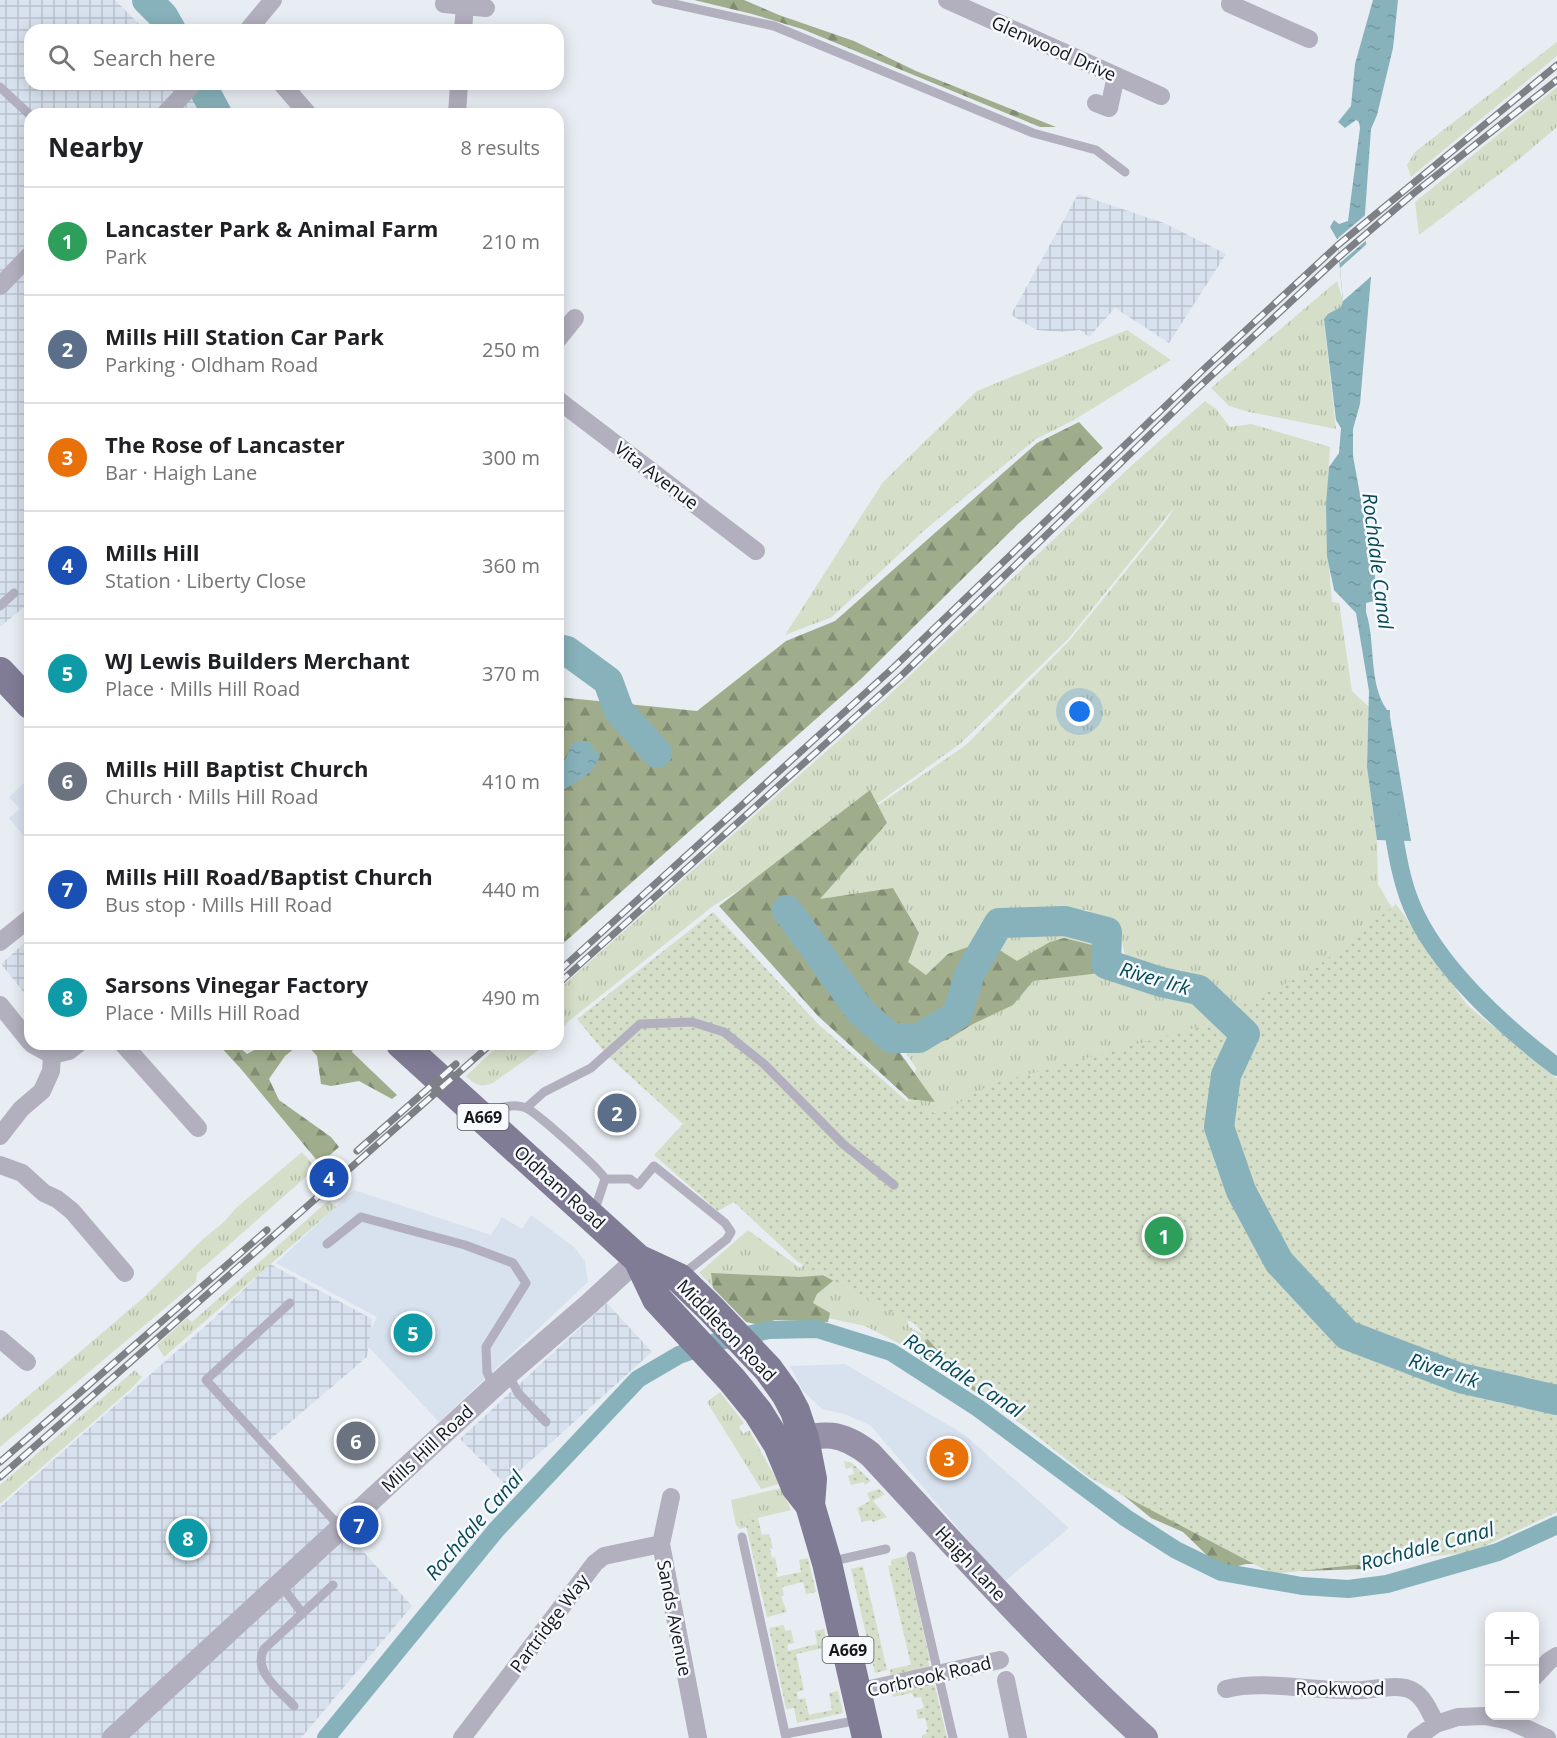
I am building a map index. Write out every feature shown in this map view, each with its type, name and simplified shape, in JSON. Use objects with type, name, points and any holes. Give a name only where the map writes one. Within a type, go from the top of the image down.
[{"type":"main road","points":[[0,672],[24,698]]},
{"type":"main road","name":"Oldham Road","points":[[413,1050],[638,1259]]},
{"type":"main road","name":"Middleton Road","points":[[638,1259],[679,1278],[768,1369],[795,1411],[791,1441]]},
{"type":"main road","name":"Middleton Road","points":[[638,1259],[657,1299],[732,1380],[758,1412],[791,1441],[812,1479],[810,1505],[827,1563],[863,1716]]},
{"type":"main road","name":"Haigh Lane","points":[[791,1441],[822,1435],[839,1437],[854,1442],[870,1454],[1041,1637],[1145,1738]]},
{"type":"street","points":[[253,24],[273,0]]},
{"type":"street","name":"Glenwood Drive","points":[[946,0],[1161,96]]},
{"type":"street","points":[[1231,0],[1230,4],[1309,39]]},
{"type":"street","points":[[444,4],[486,8]]},
{"type":"street","points":[[464,24],[465,6]]},
{"type":"street","points":[[1108,107],[1116,76]]},
{"type":"street","points":[[171,108],[187,90]]},
{"type":"street","points":[[287,90],[303,108]]},
{"type":"street","points":[[457,108],[459,90]]},
{"type":"street","points":[[0,286],[24,261]]},
{"type":"street","points":[[564,332],[575,318]]},
{"type":"street","name":"Vita Avenue","points":[[564,405],[756,551]]},
{"type":"street","points":[[0,942],[24,923]]},
{"type":"street","points":[[0,1005],[24,1034]]},
{"type":"street","points":[[43,1050],[52,1055],[70,1050]]},
{"type":"street","points":[[128,1050],[198,1128]]},
{"type":"street","points":[[0,1136],[21,1109],[42,1091],[51,1071],[52,1055]]},
{"type":"street","points":[[0,1165],[22,1173],[44,1193],[83,1212],[125,1273]]},
{"type":"street","name":"Mills Hill Road","points":[[113,1738],[501,1381],[638,1259]]},
{"type":"street","points":[[0,1339],[27,1362]]},
{"type":"street","name":"Sands Avenue","points":[[671,1497],[661,1544],[698,1738]]},
{"type":"street","name":"Partridge Way","points":[[462,1738],[594,1563],[604,1556],[661,1544]]},
{"type":"street","points":[[1539,1672],[1557,1656]]},
{"type":"street","name":"Corbrook Road","points":[[863,1716],[939,1674],[1000,1660]]},
{"type":"street","points":[[1006,1680],[1018,1738]]},
{"type":"street","name":"Rookwood","points":[[1226,1689],[1244,1684],[1314,1690],[1398,1687],[1412,1690],[1424,1701],[1436,1724]]},
{"type":"street","points":[[1416,1738],[1436,1724],[1458,1717],[1485,1716]]},
{"type":"street","points":[[1516,1720],[1547,1738]]},
{"type":"lane","points":[[656,0],[774,26],[1033,133],[1096,150],[1125,172]]},
{"type":"lane","points":[[0,87],[24,109]]},
{"type":"lane","points":[[0,606],[14,593]]},
{"type":"lane","points":[[526,1108],[544,1092],[591,1068],[640,1024],[692,1022],[724,1032],[740,1044],[764,1064],[843,1144],[894,1185]]},
{"type":"lane","points":[[481,1115],[508,1105],[526,1108],[593,1165],[605,1179],[630,1179],[638,1185],[654,1166],[725,1223],[730,1232],[727,1239],[679,1278]]},
{"type":"lane","points":[[592,1215],[605,1179]]},
{"type":"lane","points":[[327,1244],[361,1217],[465,1245],[513,1263],[526,1283],[486,1347],[488,1372],[518,1393],[546,1422]]},
{"type":"lane","points":[[290,1303],[206,1380],[341,1528]]},
{"type":"lane","points":[[742,1537],[786,1736],[863,1716]]},
{"type":"lane","points":[[827,1563],[886,1549]]},
{"type":"lane","points":[[911,1556],[953,1738]]},
{"type":"lane","points":[[280,1584],[303,1614]]},
{"type":"lane","points":[[294,1707],[265,1675],[260,1660],[264,1649],[333,1586]]},
{"type":"shaded area","points":[[0,0],[115,0],[139,24],[24,24],[24,90],[191,90],[198,108],[24,108],[24,607],[0,627]]},
{"type":"shaded area","points":[[1078,194],[1164,223],[1226,254],[1169,343],[1115,308],[1089,337],[1080,330],[1060,332],[1037,330],[1011,315]]},
{"type":"shaded area","points":[[24,783],[24,836],[9,818],[20,809],[9,797]]},
{"type":"shaded area","points":[[24,943],[24,993],[1,964]]},
{"type":"shaded area","points":[[354,1190],[491,1235],[502,1217],[522,1229],[531,1215],[574,1247],[585,1261],[588,1282],[439,1422],[364,1342],[377,1317],[276,1263]]},
{"type":"shaded area","points":[[270,1264],[372,1319],[367,1357],[266,1443],[412,1606],[301,1738],[0,1738],[0,1507],[211,1321]]},
{"type":"shaded area","points":[[607,1303],[652,1352],[505,1484],[460,1439]]},
{"type":"shaded area","points":[[845,1364],[965,1435],[1069,1528],[1004,1582],[870,1425],[844,1414],[822,1409],[803,1391],[790,1366]]},
{"type":"green space","points":[[694,0],[744,0],[779,15],[854,41],[916,71],[1056,127],[1040,127],[802,29]]},
{"type":"green space","points":[[1557,42],[1557,56],[1411,177],[1407,165],[1415,152]]},
{"type":"green space","points":[[1557,87],[1557,127],[1518,160],[1419,235],[1415,202]]},
{"type":"green space","points":[[1337,281],[1343,301],[1342,307],[1329,314],[1324,320],[1336,429],[1229,406],[1211,388]]},
{"type":"green space","points":[[1127,330],[1171,360],[1074,420],[1036,439],[927,528],[832,617],[785,635],[883,482],[977,391]]},
{"type":"green space","points":[[1205,401],[1216,409],[1230,427],[1251,424],[1330,447],[1328,525],[1332,602],[1339,603],[1352,691],[1369,707],[1367,767],[1377,840],[1378,884],[1429,972],[1253,1042],[1237,1005],[1181,970],[1140,967],[1125,955],[1119,929],[1087,910],[1038,909],[979,926],[956,993],[769,880],[966,745],[1069,641],[1164,524],[1177,504],[1068,639],[961,743],[881,801],[713,906],[564,1026],[564,985],[884,700],[1131,466]]},
{"type":"green space","points":[[1079,422],[1103,448],[1018,524],[861,679],[564,943],[564,698],[697,711],[786,641],[835,621],[1037,443]]},
{"type":"green space","points":[[870,790],[887,823],[820,899],[893,888],[919,933],[908,962],[926,975],[948,954],[985,941],[1017,961],[1050,942],[1064,938],[1096,946],[1100,973],[1033,981],[1013,1005],[973,1024],[947,1040],[898,1050],[935,1102],[909,1099],[818,1016],[719,906]]},
{"type":"green space","points":[[1396,904],[1467,1005],[1557,1079],[1557,1512],[1472,1552],[1273,1574],[1090,1478],[957,1373],[915,1324],[798,1262],[734,1202],[718,1211],[654,1155],[683,1124],[607,1055],[577,1019],[713,912],[819,1025],[908,1102],[939,1115],[989,1085],[1195,1028],[1313,970]]},
{"type":"green space","points":[[1065,925],[1099,936],[1104,966],[1157,988],[1200,995],[1240,1037],[894,1157],[916,1068],[904,1050],[966,1014],[988,952],[1007,930]]},
{"type":"green space","points":[[224,1050],[243,1050],[247,1054],[254,1050],[292,1050],[285,1056],[269,1079],[279,1100],[331,1137],[339,1147],[320,1164]]},
{"type":"green space","points":[[312,1050],[352,1050],[397,1095],[392,1099],[359,1081],[331,1086],[321,1084],[317,1056]]},
{"type":"green space","points":[[494,1050],[539,1050],[493,1083],[478,1085],[466,1076]]},
{"type":"green space","points":[[302,1152],[316,1168],[197,1273],[196,1282],[0,1447],[0,1420],[143,1298],[236,1208]]},
{"type":"green space","points":[[870,1182],[880,1195],[909,1327],[949,1346],[943,1366],[865,1326],[796,1311],[737,1310],[699,1273],[748,1230],[800,1268]]},
{"type":"green space","points":[[329,1200],[336,1207],[164,1357],[157,1345],[187,1318],[192,1322]]},
{"type":"green space","points":[[711,1273],[800,1277],[826,1275],[834,1280],[817,1294],[813,1303],[830,1313],[828,1322],[775,1320],[760,1325],[746,1322],[713,1288]]},
{"type":"green space","points":[[927,1339],[995,1368],[1340,1550],[1364,1569],[1303,1571],[1263,1564],[1246,1564],[1222,1570],[1183,1532],[1151,1518],[1117,1490],[945,1371],[920,1359]]},
{"type":"green space","points":[[135,1370],[142,1377],[132,1388],[0,1504],[0,1485]]},
{"type":"green space","points":[[720,1392],[744,1423],[739,1427],[743,1434],[749,1430],[779,1484],[761,1489],[707,1402]]},
{"type":"green space","points":[[844,1461],[852,1463],[871,1481],[865,1485],[864,1482],[851,1485],[848,1476],[854,1474],[852,1467],[846,1469]]},
{"type":"green space","points":[[781,1488],[791,1510],[758,1518],[756,1514],[744,1517],[746,1527],[740,1529],[736,1525],[731,1500]]},
{"type":"green space","points":[[879,1489],[885,1494],[873,1501],[887,1517],[873,1522],[872,1520],[862,1522],[857,1508],[870,1501],[867,1493]]},
{"type":"green space","points":[[757,1514],[762,1535],[769,1534],[773,1548],[770,1549],[772,1558],[775,1557],[778,1572],[777,1577],[801,1572],[799,1560],[808,1558],[816,1592],[806,1594],[803,1582],[782,1587],[784,1595],[781,1597],[787,1612],[767,1617],[744,1517]]},
{"type":"green space","points":[[906,1556],[930,1669],[891,1677],[890,1669],[911,1665],[888,1566],[892,1565],[891,1560]]},
{"type":"green space","points":[[863,1566],[887,1670],[875,1673],[851,1569]]},
{"type":"green space","points":[[784,1625],[785,1631],[791,1630],[794,1643],[787,1645],[788,1651],[817,1644],[815,1631],[824,1629],[828,1647],[796,1654],[804,1690],[797,1692],[798,1699],[805,1698],[809,1715],[832,1710],[829,1693],[838,1691],[843,1713],[797,1723],[794,1708],[786,1709],[769,1628]]},
{"type":"green space","points":[[934,1682],[947,1738],[922,1738],[922,1735],[927,1734],[928,1729],[925,1718],[918,1719],[916,1710],[924,1708],[921,1697],[914,1698],[912,1693],[893,1697],[892,1691]]},
{"type":"water","points":[[1373,0],[1398,0],[1393,48],[1377,115],[1371,129],[1364,228],[1371,277],[1360,404],[1353,429],[1353,456],[1378,593],[1374,601],[1366,603],[1375,675],[1381,699],[1387,710],[1390,710],[1411,841],[1377,840],[1367,767],[1369,691],[1356,613],[1334,590],[1327,556],[1326,504],[1329,467],[1339,453],[1341,428],[1336,420],[1324,319],[1341,307],[1343,301],[1337,239],[1330,227],[1334,220],[1339,224],[1348,221],[1360,128],[1356,120],[1345,128],[1338,122],[1351,106],[1355,64]]},
{"type":"water","points":[[579,741],[588,741],[600,756],[588,774],[564,790],[564,761],[571,745]]},
{"type":"pier","points":[[1369,212],[1369,238],[1340,263],[1337,239]]},
{"type":"pier","points":[[1369,242],[1374,274],[1343,301],[1340,268]]},
{"type":"waterway","name":"River Irk","points":[[147,0],[168,24]]},
{"type":"waterway","name":"River Irk","points":[[204,90],[214,108]]},
{"type":"waterway","name":"River Irk","points":[[564,650],[608,681],[619,711],[657,753]]},
{"type":"waterway","name":"Rochdale Canal","points":[[1391,818],[1407,894],[1422,927],[1437,950],[1454,972],[1494,1014],[1557,1067]]},
{"type":"waterway","name":"River Irk","points":[[787,910],[861,1012],[891,1038],[919,1038],[957,1015],[970,973],[999,923],[1065,921],[1107,932],[1106,964],[1161,982],[1199,990],[1245,1034],[1226,1075],[1219,1127],[1241,1191],[1279,1262],[1347,1335],[1460,1378],[1557,1400]]},
{"type":"waterway","name":"Rochdale Canal","points":[[326,1738],[496,1530],[638,1379],[679,1355],[716,1342],[769,1330],[817,1329],[891,1352],[978,1408],[1126,1518],[1176,1550],[1221,1572],[1302,1586],[1348,1589],[1387,1584],[1498,1552],[1557,1525]]},
{"type":"railway","points":[[564,967],[894,667],[1205,368],[1338,245],[1557,65]]},
{"type":"railway","points":[[564,979],[902,675],[1198,388],[1339,257],[1414,193],[1557,80]]},
{"type":"railway","points":[[0,1477],[484,1050]]},
{"type":"railway","points":[[357,1151],[456,1064]]},
{"type":"railway","points":[[0,1462],[267,1230]]},
{"type":"place","name":"Mills Hill Station Car Park","points":[[617,1113]]},
{"type":"place","name":"Mills Hill","points":[[329,1178]]},
{"type":"place","name":"Lancaster Park & Animal Farm","points":[[1164,1236]]},
{"type":"place","name":"WJ Lewis Builders Merchant","points":[[413,1333]]},
{"type":"place","name":"Mills Hill Baptist Church","points":[[356,1441]]},
{"type":"place","name":"The Rose of Lancaster","points":[[949,1458]]},
{"type":"place","name":"Mills Hill Road/Baptist Church","points":[[359,1525]]},
{"type":"place","name":"Sarsons Vinegar Factory","points":[[188,1538]]}]
